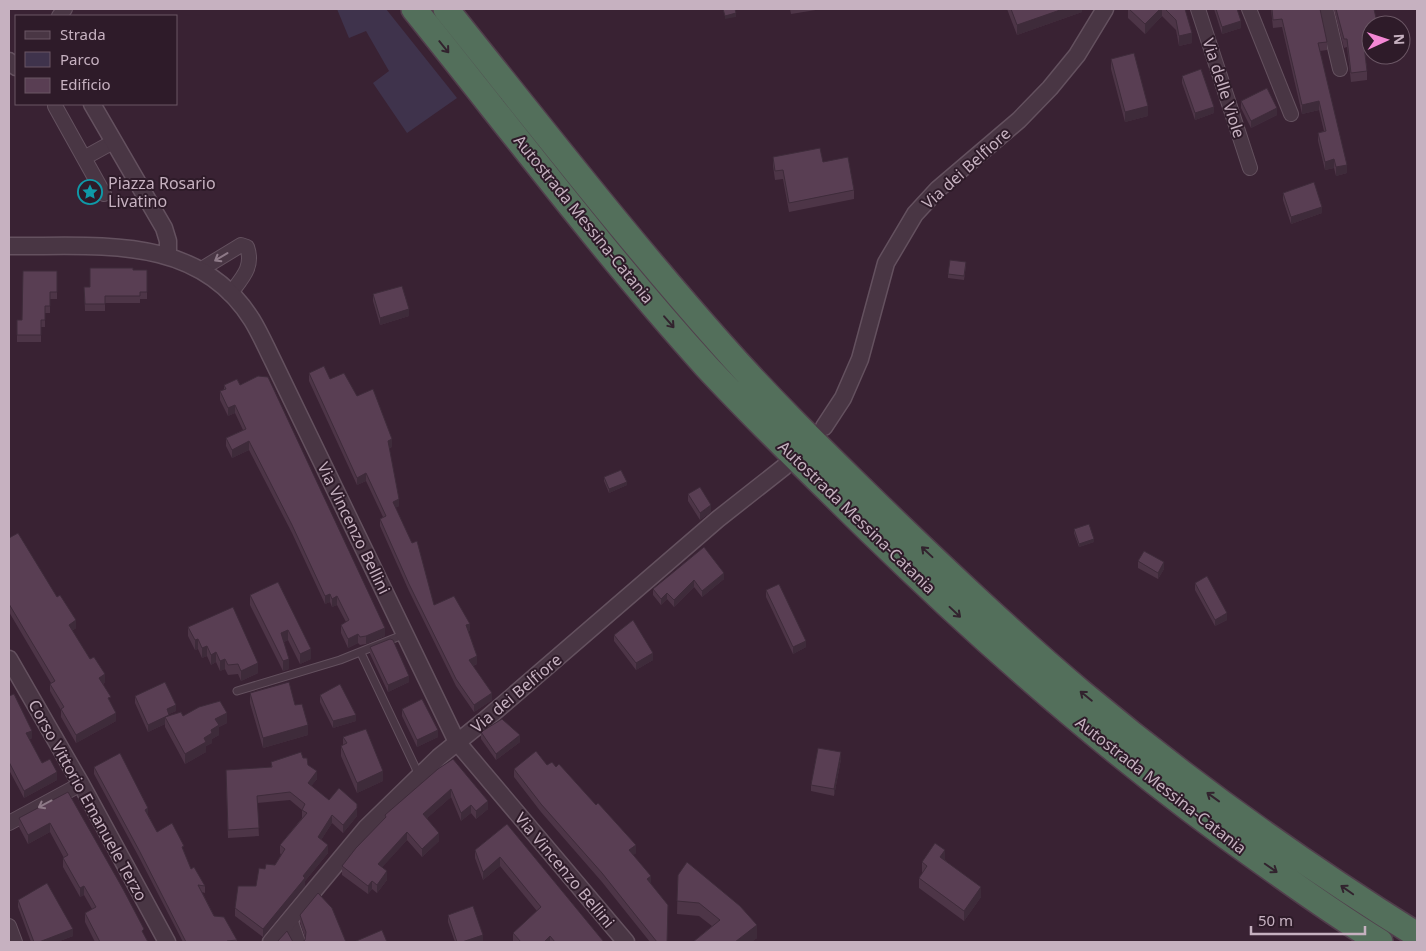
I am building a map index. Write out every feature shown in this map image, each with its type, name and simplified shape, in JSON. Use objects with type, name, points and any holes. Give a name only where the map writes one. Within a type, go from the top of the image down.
[{"type":"highway","name":"Autostrada Messina-Catania","points":[[414,9],[578,213],[705,364],[761,424],[898,558],[982,638],[1133,767],[1199,818],[1348,923],[1380,942]]},
{"type":"highway","name":"Autostrada Messina-Catania","points":[[446,9],[609,212],[723,346],[780,408],[914,540],[1080,692],[1149,747],[1214,798],[1336,883],[1417,935]]},
{"type":"street","name":"Via dei Belfiore","points":[[824,428],[843,398],[860,359],[886,263],[911,221],[938,189],[1019,120],[1050,88],[1077,56],[1105,9]]},
{"type":"street","name":"Via delle Viole","points":[[1198,9],[1250,168]]},
{"type":"street","points":[[1249,9],[1291,114]]},
{"type":"street","points":[[1326,9],[1340,69]]},
{"type":"street","points":[[93,105],[164,228],[168,241],[168,255]]},
{"type":"street","points":[[55,106],[104,194]]},
{"type":"street","points":[[84,158],[114,142]]},
{"type":"street","points":[[200,270],[241,244],[247,247],[251,258],[248,270],[230,294]]},
{"type":"street","name":"Via Vincenzo Bellini","points":[[9,246],[116,247],[146,250],[168,255],[200,270],[215,279],[230,294],[252,319],[457,742],[626,942]]},
{"type":"street","name":"Via dei Belfiore","points":[[271,942],[366,828],[419,776],[718,519],[784,467]]},
{"type":"street","name":"Corso Vittorio Emanuele Terzo","points":[[9,659],[81,784],[166,942]]},
{"type":"street","points":[[9,823],[81,784]]},
{"type":"street","points":[[290,919],[298,942]]},
{"type":"street","points":[[9,926],[15,942]]},
{"type":"lane","points":[[237,691],[361,653],[405,634]]},
{"type":"lane","points":[[361,653],[419,776]]},
{"type":"green space","points":[[337,9],[386,9],[457,98],[407,133],[373,83],[389,71],[366,31],[349,38]]},
{"type":"building","points":[[723,9],[735,9],[736,13],[725,16]]},
{"type":"building","points":[[1011,9],[1063,9],[1017,25]]},
{"type":"building","points":[[1129,9],[1160,9],[1145,24]]},
{"type":"building","points":[[1165,9],[1185,9],[1192,33],[1179,36],[1176,20]]},
{"type":"building","points":[[1216,9],[1237,9],[1241,21],[1222,27]]},
{"type":"building","points":[[1272,9],[1320,9],[1327,42],[1318,43],[1347,165],[1336,167],[1334,159],[1325,162],[1318,133],[1326,131],[1319,101],[1302,105],[1282,19],[1273,20]]},
{"type":"building","points":[[1336,9],[1374,9],[1375,15],[1361,15],[1361,65],[1366,65],[1367,71],[1351,73],[1347,39],[1344,39]]},
{"type":"building","points":[[1134,53],[1148,106],[1125,112],[1111,59]]},
{"type":"building","points":[[1201,69],[1214,107],[1195,113],[1182,76]]},
{"type":"building","points":[[1267,88],[1277,108],[1251,121],[1241,101]]},
{"type":"building","points":[[820,148],[823,162],[848,157],[854,190],[789,203],[783,170],[775,171],[773,157]]},
{"type":"building","points":[[1314,182],[1322,207],[1291,217],[1283,193]]},
{"type":"building","points":[[950,260],[966,262],[964,276],[948,274]]},
{"type":"building","points":[[90,268],[133,268],[133,270],[147,270],[147,292],[140,292],[140,296],[105,296],[105,304],[85,304],[84,287],[90,287]]},
{"type":"building","points":[[23,271],[57,271],[57,292],[50,292],[50,306],[45,306],[45,320],[41,320],[41,335],[17,335],[17,320],[22,320]]},
{"type":"building","points":[[402,286],[409,309],[380,318],[373,294]]},
{"type":"building","points":[[324,366],[330,379],[344,373],[357,396],[373,389],[392,439],[388,441],[399,499],[393,502],[412,543],[417,541],[434,605],[454,596],[470,624],[466,625],[477,656],[469,660],[492,693],[474,705],[456,679],[409,584],[380,519],[386,516],[366,473],[357,478],[309,373]]},
{"type":"building","points":[[258,376],[268,377],[385,628],[366,636],[360,637],[358,634],[348,639],[341,625],[349,620],[337,596],[332,599],[330,594],[325,596],[292,525],[249,441],[232,450],[226,438],[246,429],[235,405],[228,408],[220,391],[226,389],[224,385],[237,379],[240,385]]},
{"type":"building","points":[[621,470],[627,482],[609,489],[604,477]]},
{"type":"building","points":[[700,487],[711,505],[700,513],[688,494]]},
{"type":"building","points":[[1089,524],[1094,539],[1079,544],[1074,529]]},
{"type":"building","points":[[18,533],[57,597],[60,595],[76,620],[69,625],[90,659],[94,657],[105,674],[99,678],[111,697],[108,698],[116,713],[76,735],[61,709],[64,707],[50,684],[55,681],[9,604],[9,538]]},
{"type":"building","points":[[704,547],[724,573],[702,591],[694,580],[674,600],[667,593],[661,599],[653,589]]},
{"type":"building","points":[[1144,551],[1164,562],[1158,573],[1138,561]]},
{"type":"building","points":[[1207,576],[1227,613],[1215,620],[1195,583]]},
{"type":"building","points":[[278,582],[311,649],[300,654],[288,630],[281,633],[289,659],[283,661],[250,595]]},
{"type":"building","points":[[779,584],[806,641],[793,647],[766,590]]},
{"type":"building","points":[[233,607],[258,663],[241,671],[238,664],[228,665],[225,659],[220,661],[216,652],[211,655],[207,646],[202,648],[198,639],[195,640],[188,627]]},
{"type":"building","points":[[633,620],[653,653],[636,663],[614,635]]},
{"type":"building","points":[[390,639],[393,640],[409,676],[388,685],[370,647]]},
{"type":"building","points":[[165,682],[176,705],[167,709],[169,715],[148,725],[135,696]]},
{"type":"building","points":[[289,682],[295,705],[302,704],[308,725],[263,738],[250,693]]},
{"type":"building","points":[[340,684],[356,715],[333,721],[320,695]]},
{"type":"building","points":[[14,694],[32,731],[26,733],[42,763],[50,759],[57,772],[24,791],[9,762],[9,696]]},
{"type":"building","points":[[422,699],[438,730],[417,740],[402,709]]},
{"type":"building","points":[[220,701],[227,713],[215,719],[219,725],[204,738],[206,742],[185,754],[165,717],[181,712],[183,716],[199,707]]},
{"type":"building","points":[[502,719],[520,735],[496,754],[481,732]]},
{"type":"building","points":[[366,729],[383,771],[357,783],[341,746],[347,743],[343,737]]},
{"type":"building","points":[[818,748],[841,752],[834,789],[811,785]]},
{"type":"building","points":[[536,751],[547,765],[552,762],[556,767],[559,764],[636,845],[629,850],[651,876],[647,879],[668,905],[667,942],[657,942],[602,873],[541,804],[514,769]]},
{"type":"building","points":[[301,752],[303,758],[307,758],[308,765],[317,771],[308,783],[329,800],[339,788],[357,804],[357,808],[343,825],[332,815],[318,837],[328,845],[303,876],[305,878],[263,929],[235,908],[238,886],[256,886],[259,868],[265,869],[266,864],[275,865],[285,849],[280,845],[307,813],[302,810],[305,804],[290,792],[257,796],[259,828],[228,830],[226,770],[272,767],[271,762]]},
{"type":"building","points":[[120,753],[148,808],[145,810],[157,832],[172,823],[184,846],[182,847],[191,869],[194,867],[205,886],[198,885],[214,916],[224,917],[237,940],[227,942],[186,942],[94,767]]},
{"type":"building","points":[[453,759],[488,801],[476,811],[471,805],[461,813],[451,789],[423,814],[439,833],[422,849],[407,832],[378,864],[387,871],[377,885],[372,881],[368,886],[342,866],[356,848],[386,817],[385,815],[438,769]]},
{"type":"building","points":[[68,792],[123,889],[144,929],[142,931],[148,942],[100,942],[85,913],[96,907],[84,886],[80,888],[63,858],[68,855],[50,823],[28,835],[19,818]]},
{"type":"building","points":[[507,824],[604,942],[555,942],[550,936],[544,942],[521,942],[513,933],[541,907],[500,857],[483,872],[475,850]]},
{"type":"building","points":[[935,843],[945,850],[940,857],[981,887],[964,911],[919,878],[927,866],[922,862]]},
{"type":"building","points":[[687,862],[740,906],[757,925],[735,942],[693,942],[720,920],[699,903],[677,901],[678,875]]},
{"type":"building","points":[[47,883],[73,929],[39,942],[34,942],[18,900]]},
{"type":"building","points":[[318,893],[332,908],[346,942],[302,942],[305,940],[306,932],[300,915]]},
{"type":"building","points":[[473,906],[483,935],[457,942],[448,915]]},
{"type":"building","points":[[382,930],[387,942],[354,942]]},
{"type":"building","points":[[287,931],[293,942],[277,942]]},
{"type":"place","name":"Piazza Rosario Livatino","points":[[90,192]]}]
